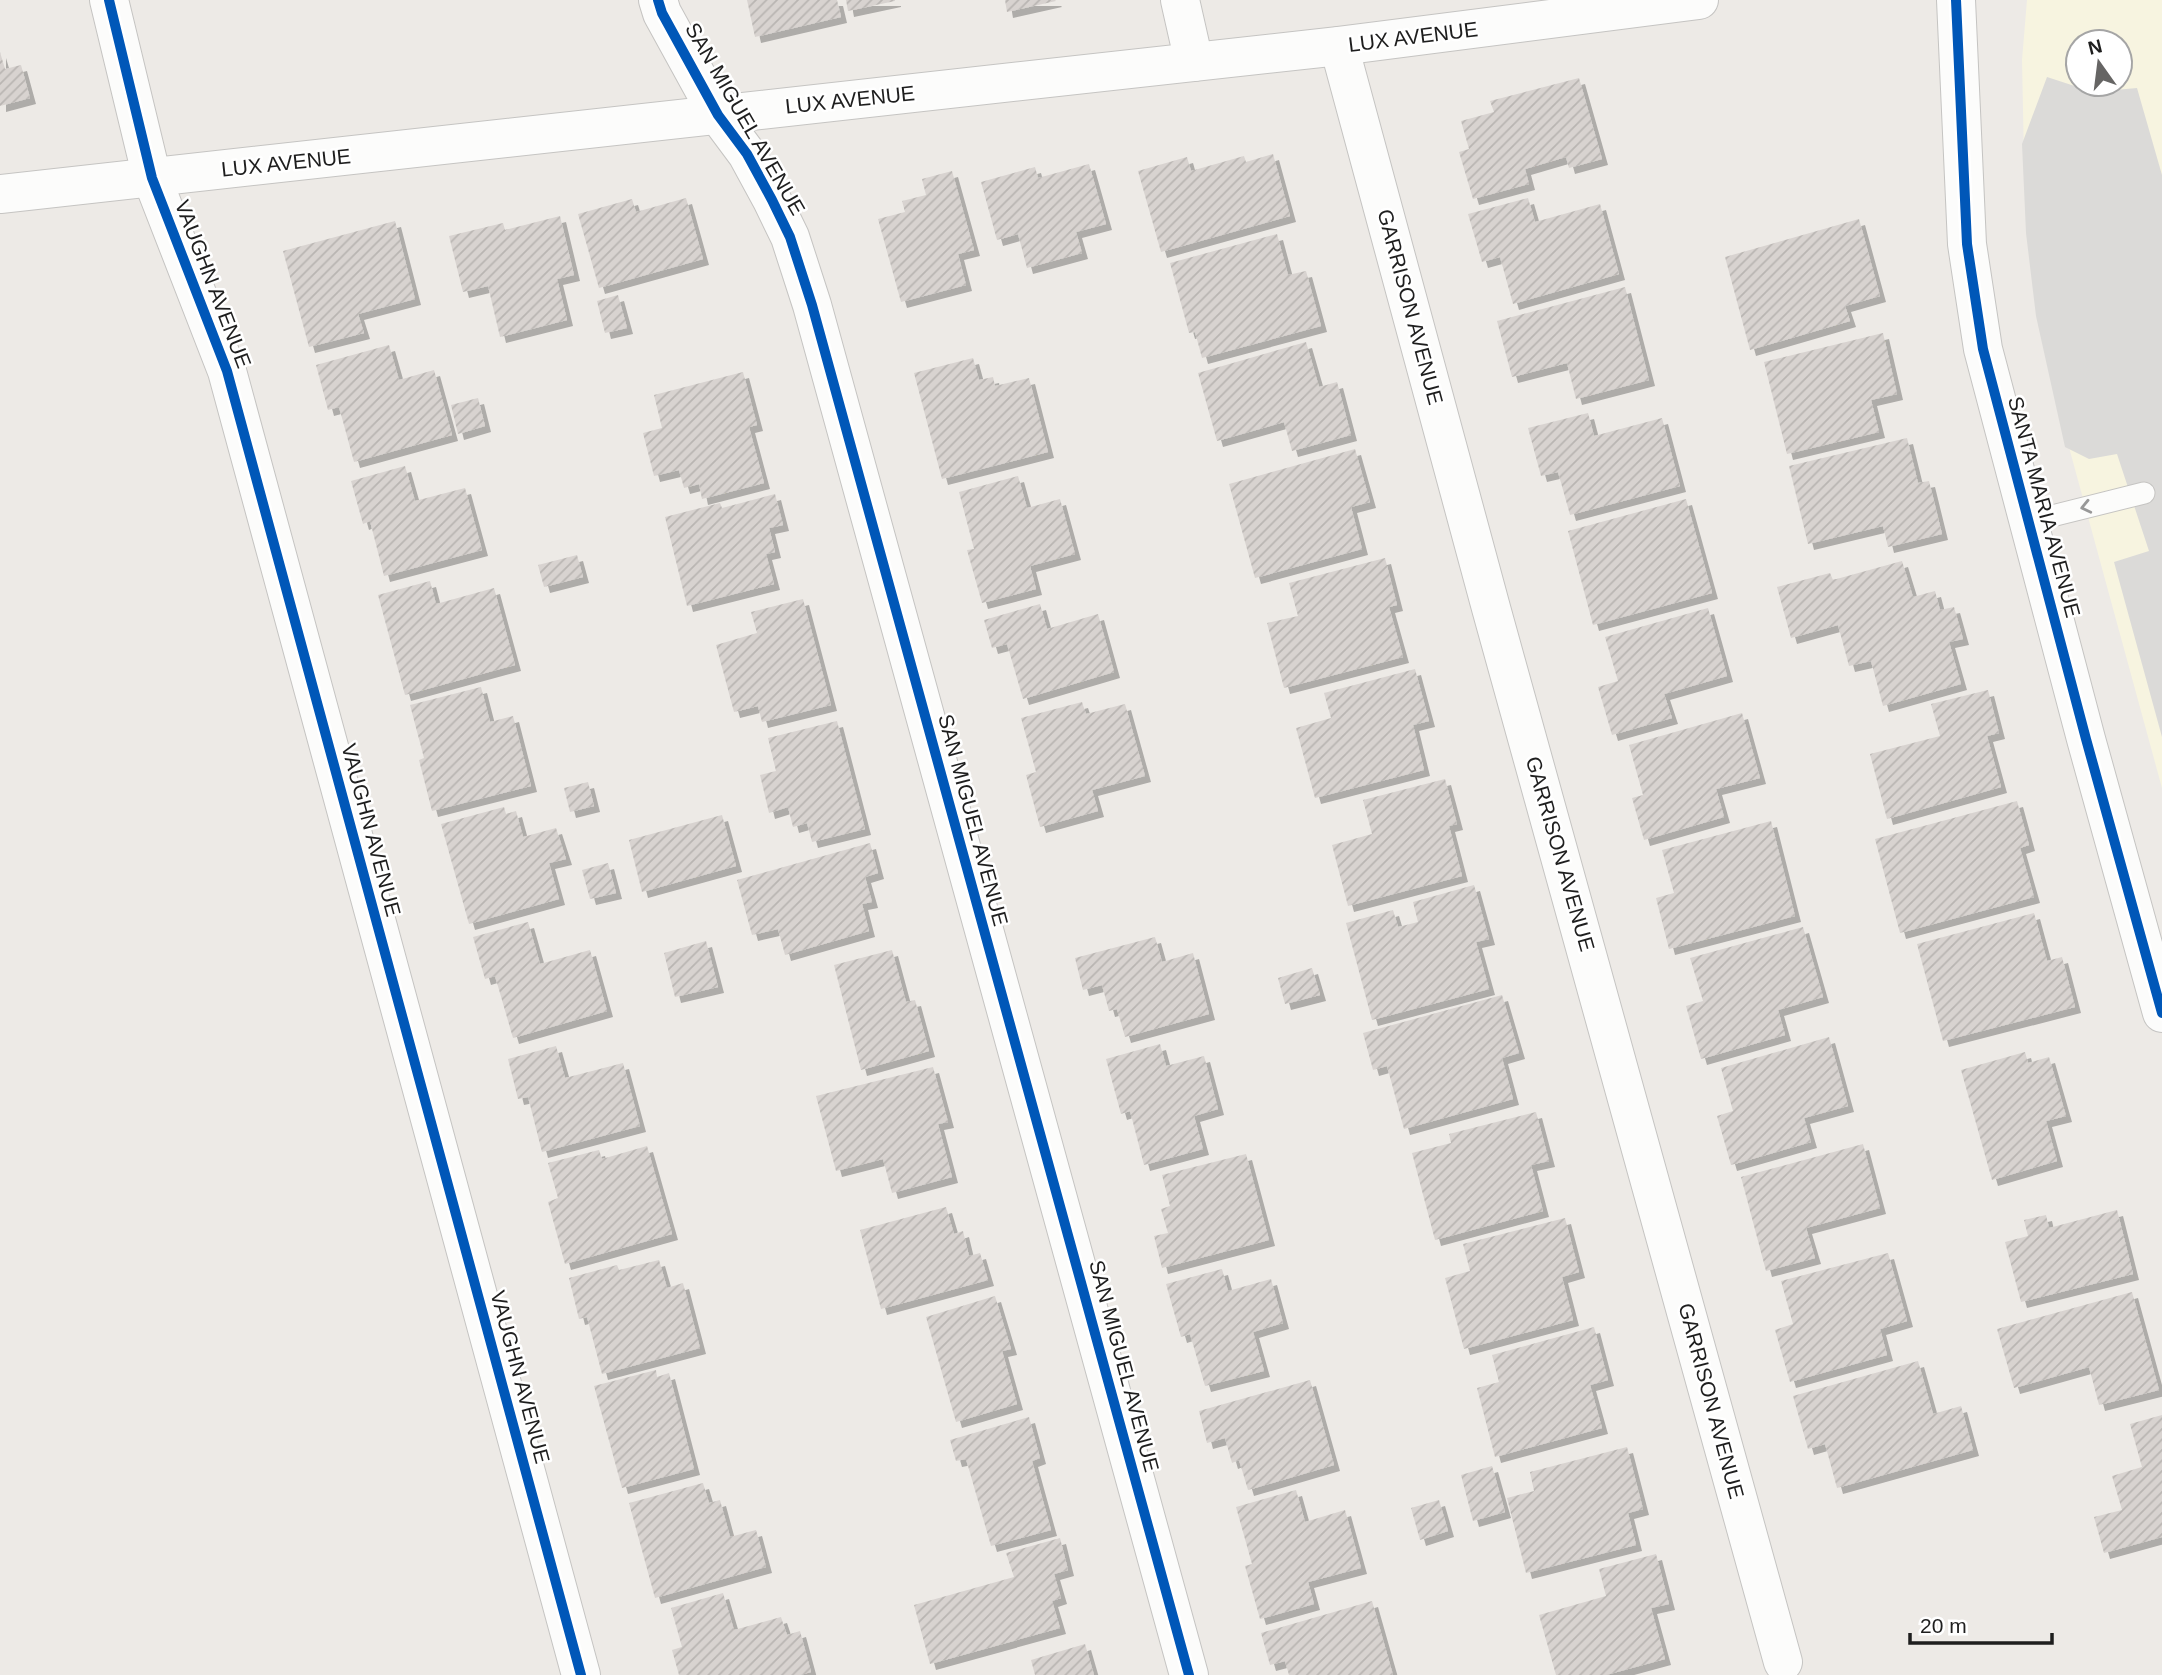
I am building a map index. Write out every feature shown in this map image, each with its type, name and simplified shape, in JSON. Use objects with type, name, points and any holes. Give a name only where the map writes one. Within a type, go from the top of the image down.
[{"type":"street","name":"VAUGHN AVENUE","points":[[109,0],[152,178],[227,371],[580,1675]]},
{"type":"street","name":"SAN MIGUEL AVENUE","points":[[658,0],[662,13],[718,115],[747,155],[772,200],[790,237],[813,305],[1189,1675]]},
{"type":"street","points":[[1180,0],[1194,62]]},
{"type":"street","name":"LUX AVENUE","points":[[0,194],[1339,46],[1699,0]]},
{"type":"street","name":"SANTA MARIA AVENUE","points":[[1956,0],[1967,244],[1983,349],[2028,522],[2153,949],[2162,1013]]},
{"type":"street","name":"GARRISON AVENUE","points":[[1339,46],[1491,608],[1783,1662]]},
{"type":"lane","points":[[2028,522],[2144,493]]},
{"type":"shaded area","points":[[2027,0],[2162,0],[2162,788],[2064,429],[2024,160],[2022,60]]},
{"type":"shaded area","points":[[2047,77],[2064,83],[2064,98],[2134,98],[2134,88],[2137,88],[2162,175],[2162,737],[2114,562],[2149,551],[2117,454],[2089,459],[2065,447],[2036,316],[2026,233],[2022,144]]},
{"type":"building","points":[[747,0],[837,0],[841,17],[755,37]]},
{"type":"building","points":[[846,0],[895,0],[895,1],[848,11]]},
{"type":"building","points":[[1005,0],[1055,0],[1056,1],[1007,12]]},
{"type":"building","points":[[0,52],[5,69],[21,65],[30,98],[0,106]]},
{"type":"building","points":[[1579,78],[1602,159],[1569,168],[1566,157],[1525,169],[1529,184],[1473,199],[1459,152],[1469,149],[1461,121],[1494,112],[1490,101]]},
{"type":"building","points":[[1273,154],[1290,216],[1161,252],[1138,171],[1187,157],[1191,171],[1244,156],[1246,162]]},
{"type":"building","points":[[1089,164],[1106,224],[1076,232],[1082,253],[1027,268],[1018,234],[997,240],[981,182],[1035,167],[1038,178]]},
{"type":"building","points":[[952,171],[974,250],[958,254],[966,285],[901,302],[878,219],[905,212],[902,201],[926,195],[922,179]]},
{"type":"building","points":[[686,198],[703,259],[599,288],[578,214],[632,199],[636,212]]},
{"type":"building","points":[[1528,198],[1535,222],[1600,204],[1619,274],[1513,304],[1500,257],[1482,262],[1468,214]]},
{"type":"building","points":[[560,216],[574,275],[557,279],[567,320],[500,337],[488,286],[463,292],[449,236],[503,223],[505,230]]},
{"type":"building","points":[[1859,219],[1880,296],[1845,306],[1850,321],[1750,350],[1725,257]]},
{"type":"building","points":[[395,221],[415,299],[358,314],[364,333],[309,347],[283,251]]},
{"type":"building","points":[[1277,234],[1288,275],[1306,271],[1321,326],[1202,358],[1195,332],[1189,333],[1170,263]]},
{"type":"building","points":[[1625,287],[1649,380],[1576,399],[1567,363],[1512,377],[1497,321]]},
{"type":"building","points":[[618,295],[627,328],[605,333],[597,301]]},
{"type":"building","points":[[1883,333],[1897,394],[1871,400],[1879,432],[1787,454],[1764,362]]},
{"type":"building","points":[[1306,342],[1319,387],[1337,382],[1351,435],[1292,451],[1284,422],[1217,441],[1198,373]]},
{"type":"building","points":[[389,345],[399,380],[434,370],[452,435],[354,462],[339,407],[328,410],[316,365]]},
{"type":"building","points":[[973,358],[979,380],[993,377],[995,386],[1029,378],[1048,452],[942,479],[914,373]]},
{"type":"building","points":[[743,372],[757,425],[749,427],[764,483],[702,499],[699,484],[684,488],[679,470],[654,476],[643,433],[662,428],[654,395]]},
{"type":"building","points":[[478,398],[485,426],[458,434],[451,405]]},
{"type":"building","points":[[1588,413],[1594,436],[1662,418],[1680,486],[1570,515],[1558,472],[1541,476],[1528,428]]},
{"type":"building","points":[[1907,438],[1918,483],[1929,481],[1942,534],[1888,547],[1883,526],[1808,544],[1789,466]]},
{"type":"building","points":[[1355,449],[1370,502],[1351,507],[1362,549],[1255,578],[1229,484]]},
{"type":"building","points":[[405,466],[415,501],[465,488],[482,550],[384,576],[370,521],[363,524],[351,481]]},
{"type":"building","points":[[1018,476],[1027,508],[1060,499],[1075,554],[1030,566],[1036,589],[982,603],[967,550],[974,549],[959,492]]},
{"type":"building","points":[[775,494],[783,525],[769,528],[775,552],[766,554],[774,584],[687,606],[665,517],[720,503],[722,508]]},
{"type":"building","points":[[1686,499],[1712,593],[1593,625],[1568,531]]},
{"type":"building","points":[[577,555],[583,577],[544,587],[538,565]]},
{"type":"building","points":[[1385,558],[1397,605],[1389,607],[1403,657],[1284,688],[1267,623],[1298,616],[1289,583]]},
{"type":"building","points":[[1902,561],[1913,597],[1935,591],[1940,610],[1954,607],[1963,639],[1949,642],[1961,684],[1883,706],[1871,661],[1849,666],[1838,625],[1791,638],[1777,587],[1830,573],[1833,580]]},
{"type":"building","points":[[430,581],[436,604],[494,588],[515,665],[405,695],[378,595]]},
{"type":"building","points":[[803,599],[831,705],[762,722],[758,706],[734,712],[716,645],[757,633],[751,612]]},
{"type":"building","points":[[1040,604],[1047,629],[1098,614],[1114,672],[1023,699],[1007,644],[992,648],[984,620]]},
{"type":"building","points":[[1708,608],[1727,676],[1664,694],[1672,718],[1612,735],[1598,687],[1618,681],[1605,637]]},
{"type":"building","points":[[1415,669],[1429,721],[1413,725],[1424,770],[1315,798],[1296,728],[1331,718],[1324,693]]},
{"type":"building","points":[[481,687],[490,722],[513,716],[531,786],[432,811],[419,760],[424,758],[410,705]]},
{"type":"building","points":[[1988,690],[1999,733],[1987,736],[2001,787],[1887,819],[1870,754],[1940,736],[1931,704]]},
{"type":"building","points":[[1082,702],[1086,714],[1125,704],[1145,776],[1092,790],[1098,811],[1040,827],[1026,775],[1036,772],[1021,718]]},
{"type":"building","points":[[1742,713],[1760,778],[1716,789],[1724,817],[1644,840],[1632,798],[1643,795],[1629,745]]},
{"type":"building","points":[[837,721],[865,829],[812,842],[807,823],[793,827],[788,807],[769,813],[760,775],[776,771],[768,738]]},
{"type":"building","points":[[1445,779],[1457,824],[1449,826],[1462,876],[1348,906],[1332,845],[1372,834],[1363,800]]},
{"type":"building","points":[[588,782],[594,806],[570,812],[564,788]]},
{"type":"building","points":[[2017,801],[2029,845],[2020,848],[2034,897],[1900,933],[1875,839]]},
{"type":"building","points":[[504,807],[506,814],[516,811],[523,837],[556,828],[566,859],[549,863],[559,899],[469,924],[441,824]]},
{"type":"building","points":[[722,815],[736,866],[642,892],[629,840]]},
{"type":"building","points":[[1771,821],[1795,916],[1669,949],[1656,898],[1674,893],[1662,850]]},
{"type":"building","points":[[870,843],[878,873],[865,877],[872,902],[862,904],[869,931],[785,955],[778,929],[752,935],[737,880]]},
{"type":"building","points":[[608,863],[616,893],[590,899],[582,870]]},
{"type":"building","points":[[1474,885],[1489,939],[1476,942],[1489,989],[1372,1020],[1346,923],[1393,910],[1398,927],[1418,922],[1413,902]]},
{"type":"building","points":[[2034,913],[2047,961],[2062,957],[2075,1007],[1943,1041],[1917,944]]},
{"type":"building","points":[[528,922],[540,964],[590,950],[607,1011],[513,1038],[495,976],[485,979],[473,937]]},
{"type":"building","points":[[1803,927],[1823,997],[1778,1010],[1785,1035],[1701,1059],[1686,1006],[1703,1001],[1690,958]]},
{"type":"building","points":[[1155,937],[1162,962],[1193,953],[1209,1014],[1125,1037],[1117,1009],[1109,1011],[1102,985],[1083,990],[1075,958]]},
{"type":"building","points":[[706,941],[718,987],[675,997],[664,953]]},
{"type":"building","points":[[892,950],[906,1002],[915,1000],[929,1051],[861,1070],[834,965]]},
{"type":"building","points":[[1312,968],[1320,995],[1285,1004],[1278,978]]},
{"type":"building","points":[[1502,995],[1519,1053],[1502,1058],[1513,1099],[1404,1129],[1387,1066],[1373,1070],[1363,1033]]},
{"type":"building","points":[[1829,1037],[1848,1106],[1804,1118],[1811,1142],[1731,1165],[1717,1116],[1733,1111],[1721,1068]]},
{"type":"building","points":[[1160,1044],[1166,1066],[1204,1056],[1218,1109],[1194,1116],[1203,1149],[1144,1165],[1130,1111],[1121,1114],[1106,1059]]},
{"type":"building","points":[[556,1046],[565,1078],[623,1063],[640,1126],[542,1152],[528,1097],[518,1099],[508,1059]]},
{"type":"building","points":[[2025,1052],[2028,1063],[2049,1057],[2066,1116],[2046,1121],[2057,1161],[1992,1180],[1961,1070]]},
{"type":"building","points":[[933,1067],[948,1122],[938,1124],[952,1177],[892,1193],[883,1159],[836,1171],[816,1096]]},
{"type":"building","points":[[1536,1112],[1549,1161],[1531,1165],[1543,1211],[1435,1240],[1412,1153],[1451,1143],[1449,1134]]},
{"type":"building","points":[[1863,1144],[1880,1208],[1806,1228],[1815,1258],[1766,1271],[1741,1177]]},
{"type":"building","points":[[647,1146],[672,1234],[565,1264],[548,1202],[558,1198],[548,1163],[599,1150],[602,1159]]},
{"type":"building","points":[[1246,1154],[1269,1240],[1162,1268],[1154,1236],[1168,1233],[1161,1209],[1170,1206],[1162,1175]]},
{"type":"building","points":[[946,1207],[954,1234],[963,1231],[969,1256],[980,1253],[988,1280],[881,1309],[860,1230]]},
{"type":"building","points":[[2117,1210],[2133,1274],[2021,1302],[2005,1242],[2028,1236],[2024,1220],[2046,1215],[2049,1228]]},
{"type":"building","points":[[1565,1218],[1579,1272],[1562,1277],[1573,1320],[1464,1349],[1445,1278],[1470,1271],[1463,1244]]},
{"type":"building","points":[[1888,1253],[1907,1321],[1880,1329],[1887,1355],[1790,1382],[1775,1330],[1793,1324],[1781,1281]]},
{"type":"building","points":[[659,1260],[667,1288],[683,1283],[700,1348],[602,1374],[587,1317],[579,1319],[569,1278],[617,1265],[619,1270]]},
{"type":"building","points":[[1222,1269],[1228,1291],[1271,1279],[1283,1323],[1253,1332],[1264,1371],[1205,1386],[1190,1334],[1181,1337],[1166,1284]]},
{"type":"building","points":[[2132,1292],[2159,1390],[2099,1405],[2089,1367],[2014,1388],[1997,1329]]},
{"type":"building","points":[[995,1296],[1011,1349],[1002,1351],[1017,1404],[956,1422],[926,1317]]},
{"type":"building","points":[[1594,1327],[1608,1380],[1590,1385],[1602,1428],[1495,1457],[1477,1388],[1499,1382],[1492,1355]]},
{"type":"building","points":[[1918,1361],[1933,1414],[1961,1406],[1973,1450],[1837,1488],[1825,1444],[1808,1449],[1793,1396]]},
{"type":"building","points":[[656,1370],[657,1377],[669,1373],[694,1469],[622,1488],[594,1386]]},
{"type":"building","points":[[1310,1380],[1334,1465],[1248,1490],[1239,1460],[1232,1463],[1225,1438],[1207,1443],[1199,1411]]},
{"type":"building","points":[[2162,1415],[2162,1537],[2104,1553],[2094,1517],[2122,1510],[2112,1476],[2142,1467],[2130,1424]]},
{"type":"building","points":[[1029,1417],[1040,1458],[1032,1461],[1051,1530],[991,1546],[966,1459],[956,1461],[950,1440]]},
{"type":"building","points":[[1627,1447],[1643,1509],[1628,1513],[1636,1545],[1526,1573],[1507,1498],[1534,1491],[1530,1472]]},
{"type":"building","points":[[1492,1466],[1505,1512],[1473,1521],[1461,1475]]},
{"type":"building","points":[[703,1483],[709,1503],[720,1500],[730,1537],[756,1530],[766,1567],[655,1598],[629,1503]]},
{"type":"building","points":[[1296,1490],[1305,1522],[1345,1510],[1361,1568],[1308,1582],[1314,1604],[1260,1619],[1245,1566],[1252,1564],[1236,1507]]},
{"type":"building","points":[[1439,1500],[1448,1531],[1420,1540],[1411,1508]]},
{"type":"building","points":[[1060,1538],[1068,1570],[1054,1574],[1061,1598],[1052,1601],[1060,1628],[930,1664],[914,1605],[1014,1577],[1006,1553]]},
{"type":"building","points":[[1656,1554],[1669,1604],[1651,1608],[1665,1659],[1606,1675],[1556,1675],[1539,1615],[1606,1596],[1599,1569]]},
{"type":"building","points":[[723,1593],[734,1630],[781,1617],[787,1635],[800,1631],[811,1672],[800,1675],[679,1675],[672,1650],[682,1647],[671,1608]]},
{"type":"building","points":[[1372,1601],[1393,1675],[1289,1675],[1285,1661],[1270,1665],[1261,1633]]},
{"type":"building","points":[[1085,1644],[1094,1675],[1035,1675],[1031,1660]]},
{"type":"cycle path","points":[[109,0],[152,178],[227,371],[581,1675]]},
{"type":"cycle path","points":[[658,0],[662,13],[718,115],[747,154],[772,200],[790,237],[812,305],[1189,1675]]},
{"type":"cycle path","points":[[1956,0],[1967,244],[1983,349],[2162,1013]]}]
